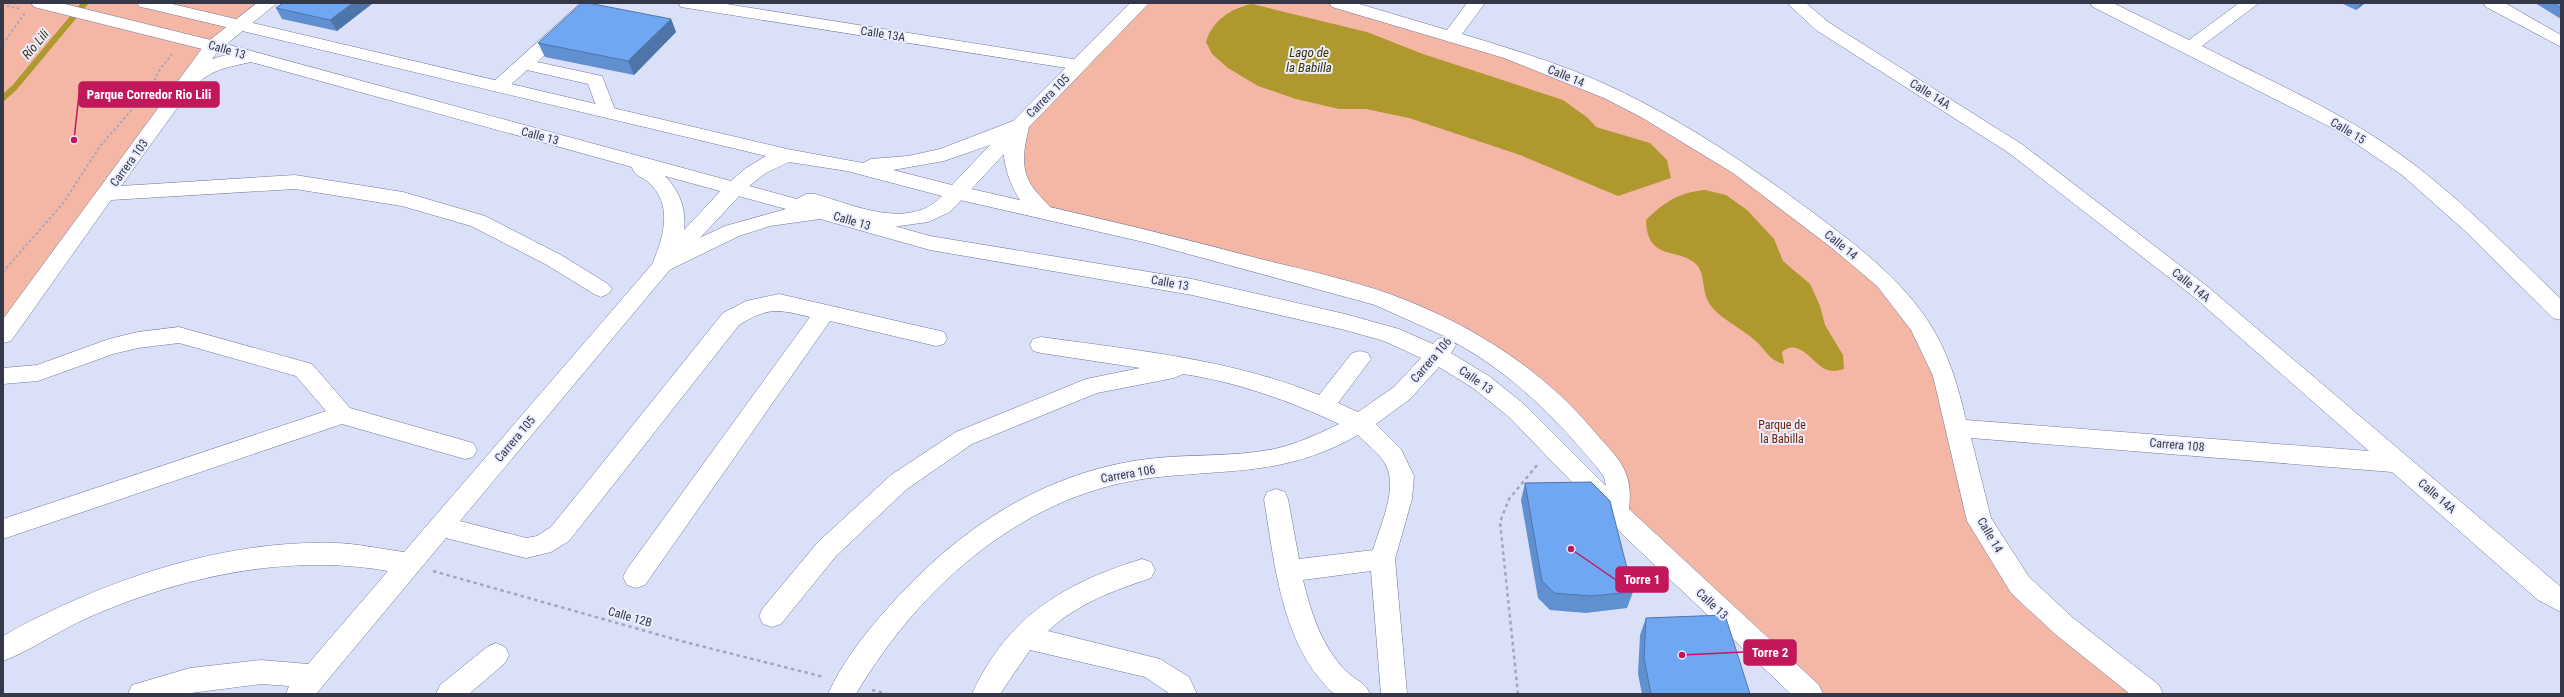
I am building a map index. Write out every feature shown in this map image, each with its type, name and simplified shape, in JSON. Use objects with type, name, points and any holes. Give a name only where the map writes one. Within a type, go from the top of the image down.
[{"type":"street","name":"Calle 13","points":[[40,3],[253,57],[735,188],[930,243],[1208,290],[1345,322],[1390,335],[1436,354],[1481,382],[1517,411],[1551,448],[1616,512],[1810,694]]},
{"type":"street","name":"Carrera 103","points":[[3,335],[185,86],[212,46],[268,3]]},
{"type":"street","points":[[499,86],[591,3]]},
{"type":"street","name":"Calle 13A","points":[[687,3],[1079,65]]},
{"type":"street","name":"Carrera 105","points":[[787,203],[815,200],[866,217],[885,221],[901,220],[934,212],[958,193],[1022,122],[1140,3]]},
{"type":"street","name":"Calle 14","points":[[1338,3],[1451,36],[1562,73],[1648,113],[1740,168],[1839,243],[1884,281],[1920,326],[1944,376],[1955,428],[1979,521],[2020,585],[2064,626],[2150,694]]},
{"type":"street","points":[[1451,36],[1476,3]]},
{"type":"street","name":"Calle 14A","points":[[1796,3],[1822,26],[2016,149],[2201,292],[2547,592],[2561,601]]},
{"type":"street","name":"Calle 15","points":[[2099,3],[2190,47],[2343,126],[2409,170],[2471,225],[2561,312]]},
{"type":"street","points":[[2190,47],[2250,3]]},
{"type":"street","points":[[2492,3],[2561,42]]},
{"type":"street","points":[[149,4],[787,155],[847,166],[1148,236],[1381,299],[1415,312],[1478,343],[1514,368],[1545,393],[1588,439],[1617,479],[1616,512]]},
{"type":"street","points":[[185,86],[198,74],[218,63],[253,57]]},
{"type":"street","points":[[523,64],[596,80],[607,112]]},
{"type":"street","points":[[847,166],[886,164],[940,156],[991,138],[1022,122]]},
{"type":"street","points":[[1022,122],[1014,140],[1012,160],[1017,178],[1027,196],[1044,212]]},
{"type":"street","name":"Carrera 105","points":[[307,685],[660,267],[735,188],[754,171],[787,155]]},
{"type":"street","points":[[628,160],[656,176],[668,191],[675,207],[676,226],[673,240],[660,267]]},
{"type":"street","points":[[106,194],[295,182],[403,199],[478,221],[554,260],[601,289]]},
{"type":"street","points":[[660,267],[690,248],[723,233],[756,222],[820,212]]},
{"type":"street","points":[[441,527],[526,548],[542,545],[560,534],[731,319],[754,306],[779,302],[936,338]]},
{"type":"street","points":[[636,577],[825,312]]},
{"type":"street","name":"Carrera 106","points":[[844,688],[893,621],[943,568],[991,528],[1059,492],[1104,477],[1152,469],[1258,460],[1322,442],[1360,423],[1396,398],[1421,374],[1436,354],[1456,332]]},
{"type":"street","points":[[3,376],[38,374],[109,347],[179,335],[304,370],[342,415],[465,450]]},
{"type":"street","points":[[1041,345],[1191,367],[1252,382],[1322,406],[1360,423],[1393,456],[1402,476],[1400,499],[1383,559],[1394,694]]},
{"type":"street","points":[[1322,406],[1360,359]]},
{"type":"street","points":[[772,616],[827,548],[899,482],[964,438],[1094,385],[1191,367]]},
{"type":"street","points":[[3,529],[342,415]]},
{"type":"street","name":"Carrera 108","points":[[1955,428],[2400,463]]},
{"type":"street","points":[[1276,499],[1301,621],[1314,648],[1337,680],[1357,694]]},
{"type":"street","points":[[3,649],[37,629],[138,587],[234,562],[324,553],[410,564]]},
{"type":"street","points":[[1290,571],[1383,559]]},
{"type":"street","points":[[985,694],[1004,662],[1023,637],[1056,608],[1095,586],[1142,570]]},
{"type":"street","points":[[1023,637],[1150,667],[1180,686],[1184,694]]},
{"type":"street","points":[[448,694],[496,654]]},
{"type":"street","points":[[141,694],[190,680],[261,672],[307,685]]},
{"type":"path","points":[[3,44],[27,11],[7,6]]},
{"type":"path","points":[[3,272],[64,202],[100,146],[144,97],[158,72],[176,49]]},
{"type":"path","points":[[1518,694],[1500,522],[1509,499],[1551,448]]},
{"type":"path","name":"Calle 12B","points":[[410,564],[844,688]]},
{"type":"green space","points":[[3,3],[268,3],[212,47],[3,335]]},
{"type":"green space","name":"Parque de la Babilla","points":[[1140,3],[1338,3],[1451,36],[1648,113],[1839,243],[1920,326],[1979,521],[2020,585],[2150,694],[1810,694],[1633,529],[1617,479],[1545,393],[1415,312],[1044,213],[1027,196],[1014,140]]},
{"type":"water","name":"Lago de la Babilla","points":[[1252,4],[1367,32],[1423,54],[1563,100],[1588,118],[1596,127],[1650,143],[1667,160],[1671,178],[1618,196],[1520,155],[1409,118],[1366,109],[1339,109],[1296,99],[1258,86],[1228,68],[1212,54],[1206,42],[1213,28],[1223,17],[1230,12]]},
{"type":"water","points":[[1705,190],[1726,195],[1747,210],[1774,239],[1783,261],[1810,284],[1820,306],[1825,325],[1843,355],[1844,369],[1830,371],[1825,369],[1805,353],[1794,347],[1788,348],[1782,352],[1784,364],[1776,361],[1759,344],[1724,318],[1712,307],[1706,297],[1701,272],[1696,264],[1689,259],[1658,248],[1652,242],[1648,233],[1646,220],[1659,208],[1673,199],[1688,193]]},
{"type":"building","points":[[283,3],[353,3],[330,20],[276,8]]},
{"type":"building","points":[[582,3],[671,19],[628,61],[538,43]]},
{"type":"building","points":[[2553,3],[2561,3],[2561,8]]},
{"type":"building","points":[[1591,482],[1610,501],[1633,592],[1591,596],[1554,593],[1542,581],[1525,483]]},
{"type":"building","points":[[1725,615],[1750,694],[1651,694],[1644,658],[1646,618]]},
{"type":"waterway","name":"Río Lili","points":[[3,98],[15,87],[85,3]]},
{"type":"place","name":"Parque Corredor Rio Lili","points":[[74,140]]},
{"type":"place","name":"Torre 1","points":[[1571,549]]},
{"type":"place","name":"Torre 2","points":[[1682,655]]}]
